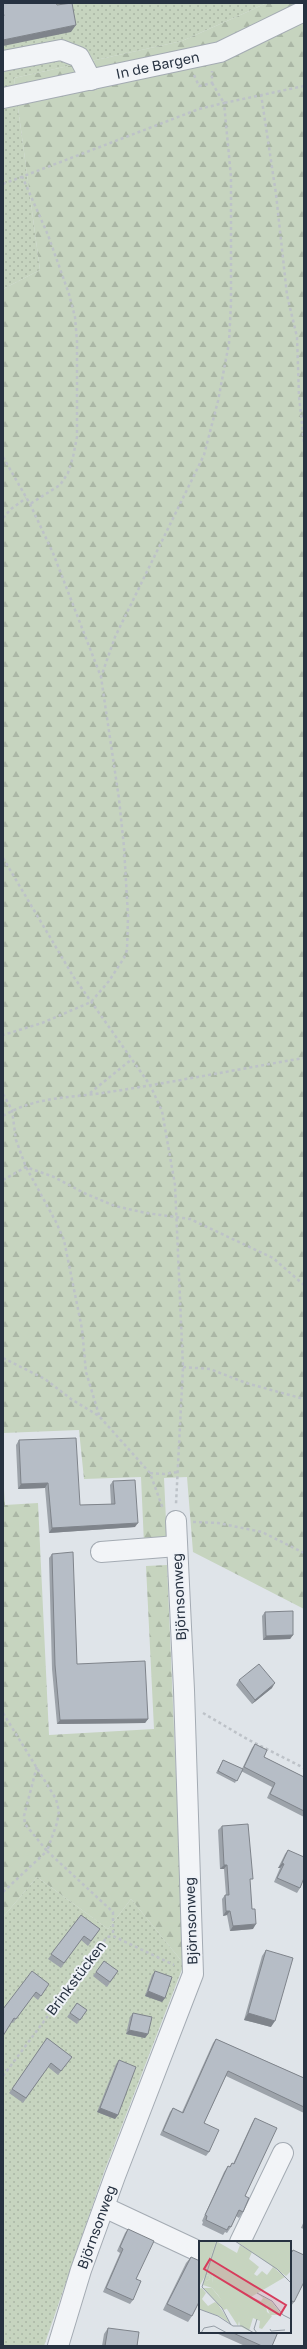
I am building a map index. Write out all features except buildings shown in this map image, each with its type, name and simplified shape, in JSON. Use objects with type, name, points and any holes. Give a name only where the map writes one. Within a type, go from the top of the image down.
[{"type":"street","name":"In de Bargen","points":[[3,98],[220,52],[304,11]]},
{"type":"street","points":[[3,61],[61,50],[80,57],[91,80]]},
{"type":"street","name":"Björnsonweg","points":[[58,2346],[81,2270],[193,1974],[184,1702],[176,1521]]},
{"type":"street","points":[[101,1552],[177,1546]]},
{"type":"street","points":[[240,2241],[283,2153]]},
{"type":"street","points":[[104,2207],[199,2252]]},
{"type":"path","points":[[101,677],[115,637],[204,455],[218,401],[229,343],[231,303],[231,176],[224,102],[212,83]]},
{"type":"path","points":[[3,184],[199,109],[260,94],[279,92],[304,86]]},
{"type":"path","points":[[260,94],[276,194],[287,296],[297,337],[299,396],[304,443]]},
{"type":"path","points":[[22,176],[48,234],[75,317],[78,387],[77,437],[68,474],[60,485],[30,504]]},
{"type":"path","points":[[3,457],[30,504],[53,553],[101,677],[124,847],[128,944],[127,950],[117,971],[91,1002],[42,1023],[3,1035]]},
{"type":"path","points":[[3,518],[11,508],[26,498]]},
{"type":"path","points":[[3,858],[73,976],[150,1085],[159,1103],[166,1127],[175,1185],[183,1367],[176,1521]]},
{"type":"path","points":[[89,1094],[132,1058]]},
{"type":"path","points":[[3,1116],[12,1110],[31,1103],[150,1085],[304,1058]]},
{"type":"path","points":[[3,1094],[12,1110],[16,1140],[26,1167],[56,1222],[64,1240],[81,1322],[86,1372],[100,1416]]},
{"type":"path","points":[[3,1180],[26,1167],[54,1177],[84,1193],[115,1206],[146,1213],[190,1219],[273,1258],[304,1285]]},
{"type":"path","points":[[3,1358],[45,1379],[71,1399],[100,1416],[150,1473],[157,1488],[160,1502],[166,1514],[176,1521],[218,1523],[262,1532],[304,1553]]},
{"type":"path","points":[[183,1367],[210,1369],[246,1383],[304,1399]]},
{"type":"path","points":[[150,1473],[164,1474],[178,1472]]},
{"type":"path","points":[[184,1702],[247,1739],[304,1768]]},
{"type":"path","points":[[3,1713],[37,1766],[56,1799],[59,1810],[54,1838],[48,1851],[3,1892]]},
{"type":"path","points":[[37,1766],[24,1816],[25,1824],[48,1851],[113,1912],[113,1936]]},
{"type":"path","name":"Brinkstücken","points":[[3,2076],[107,1937],[113,1936],[193,1974]]},
{"type":"green space","points":[[3,3],[267,3],[182,41],[14,78],[40,270],[3,289]]},
{"type":"green space","points":[[267,3],[304,3],[304,1609],[193,1552],[187,1477],[164,1478],[167,1542],[144,1544],[141,1477],[84,1479],[79,1430],[3,1433],[3,289],[40,270],[14,78],[182,41]]},
{"type":"green space","points":[[3,1473],[5,1505],[38,1503],[49,1735],[154,1729],[146,1566],[167,1565],[184,1964],[131,1899],[108,1929],[37,1877],[3,1917]]},
{"type":"green space","points":[[37,1877],[108,1929],[131,1899],[184,1964],[104,2172],[44,2346],[3,2346],[3,1917]]}]
